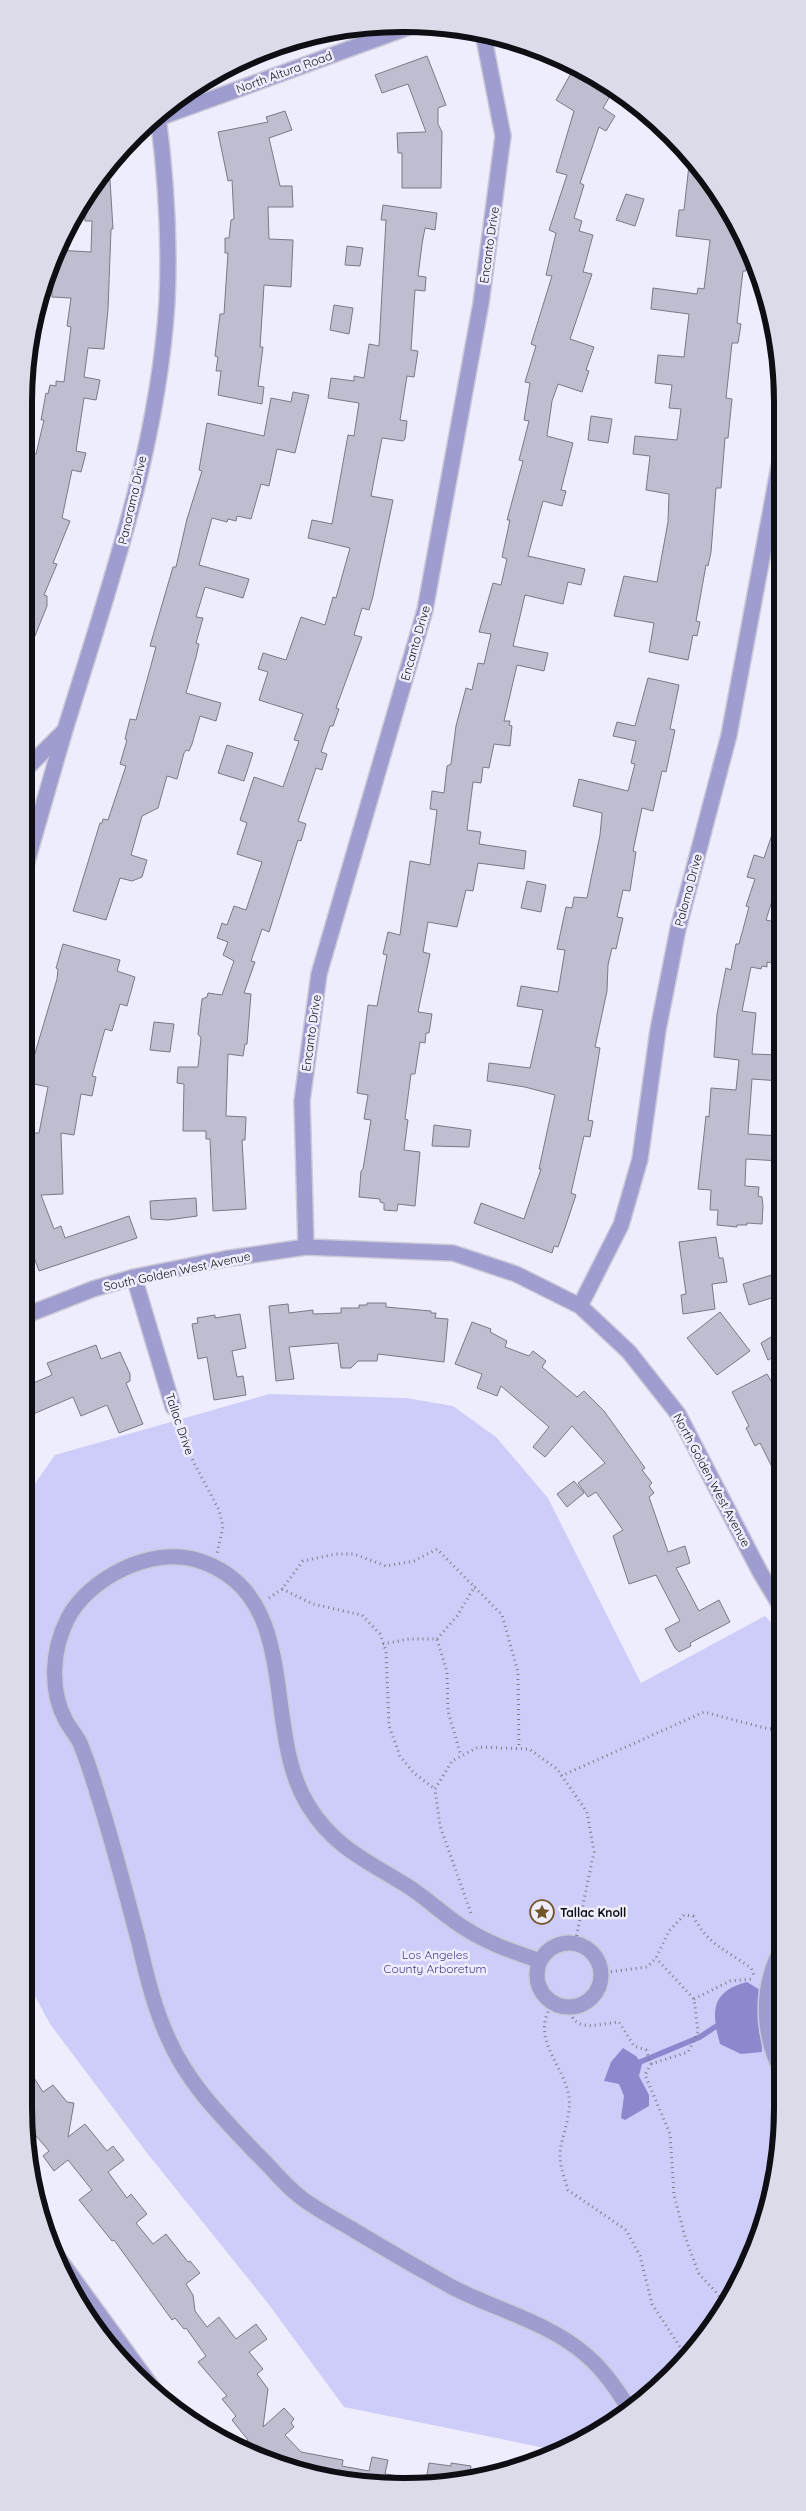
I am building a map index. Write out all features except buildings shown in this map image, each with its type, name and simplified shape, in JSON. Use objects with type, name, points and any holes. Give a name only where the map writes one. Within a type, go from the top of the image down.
[{"type":"street","name":"North Altura Road","points":[[173,112],[395,32]]},
{"type":"street","name":"Encanto Drive","points":[[306,1247],[302,1101],[319,974],[425,610],[481,303],[503,136],[485,42]]},
{"type":"street","name":"Panorama Drive","points":[[32,844],[65,730],[117,566],[156,393],[167,304],[169,238],[166,178],[158,125]]},
{"type":"street","name":"Paloma Drive","points":[[580,1306],[621,1225],[640,1159],[658,1030],[676,938],[729,735],[774,493]]},
{"type":"street","points":[[32,763],[65,730]]},
{"type":"street","name":"South Golden West Avenue","points":[[32,1313],[93,1289],[134,1278],[224,1259],[306,1247]]},
{"type":"street","name":"North Golden West Avenue","points":[[306,1247],[453,1254],[516,1274],[580,1306],[628,1352],[678,1414],[774,1595]]},
{"type":"street","name":"Tallac Drive","points":[[134,1278],[173,1407]]},
{"type":"street","points":[[540,1961],[481,1937],[439,1911],[410,1887],[367,1863],[327,1833],[304,1800],[285,1745],[276,1669],[269,1634],[258,1607],[237,1581],[197,1560],[176,1556],[126,1568],[102,1580],[83,1595],[68,1618],[60,1639],[54,1665],[56,1692],[64,1718],[78,1738],[100,1800],[153,1998],[168,2039],[195,2087],[297,2195],[416,2267],[475,2299],[567,2341],[586,2355],[606,2376],[626,2404]]},
{"type":"street","points":[[575,1943],[585,1947],[593,1954],[601,1973],[596,1993],[589,2001],[569,2008],[553,2003],[542,1992],[537,1982],[536,1972],[540,1961],[546,1952],[554,1946],[575,1943]]},
{"type":"street","points":[[774,1963],[764,1982],[768,2040],[774,2054]]},
{"type":"street","points":[[78,2285],[135,2364]]},
{"type":"path","name":"Tallac Drive","points":[[173,1407],[193,1461],[219,1510],[223,1527],[214,1568]]},
{"type":"path","points":[[258,1607],[282,1589],[303,1561],[336,1554],[354,1554],[386,1566],[414,1561],[437,1549],[502,1615],[518,1672],[519,1749]]},
{"type":"path","points":[[384,1644],[409,1639],[437,1639],[457,1616],[475,1586]]},
{"type":"path","points":[[282,1589],[313,1604],[362,1615],[380,1634],[386,1651],[389,1726],[400,1756],[414,1773],[435,1789]]},
{"type":"path","points":[[437,1639],[447,1672],[448,1711],[461,1756]]},
{"type":"path","points":[[561,1776],[704,1712],[768,1729],[774,1729]]},
{"type":"path","points":[[481,1937],[440,1826],[435,1789],[452,1761],[478,1747],[529,1749],[557,1769],[587,1812],[594,1852],[575,1943]]},
{"type":"path","points":[[601,1973],[642,1968],[656,1958],[669,1932],[684,1915],[693,1916],[700,1929],[720,1950],[751,1968],[764,1982]]},
{"type":"path","points":[[656,1958],[694,1999],[698,2032],[688,2052],[651,2063],[645,2075],[670,2134],[674,2195],[685,2237],[699,2274],[720,2299]]},
{"type":"path","points":[[694,1999],[730,1981],[764,1982]]},
{"type":"path","points":[[553,2003],[546,2014],[544,2037],[568,2089],[568,2121],[560,2156],[568,2190],[626,2230],[640,2256],[652,2304],[680,2347],[684,2349]]},
{"type":"path","points":[[569,2008],[571,2016],[578,2023],[597,2027],[619,2022],[634,2046],[646,2050],[651,2063]]},
{"type":"green space","name":"Los Angeles County Arboretum","points":[[269,1394],[406,1398],[453,1406],[496,1437],[548,1498],[641,1683],[765,1616],[774,1626],[774,2108],[770,2156],[761,2204],[754,2227],[735,2272],[724,2293],[697,2334],[647,2387],[629,2402],[588,2429],[548,2449],[344,2407],[267,2302],[147,2153],[50,2024],[32,1991],[32,1488],[55,1455]]},
{"type":"shaded area","points":[[747,1982],[760,1990],[762,2052],[741,2054],[720,2044],[715,2013],[720,1997],[726,1991]]},
{"type":"shaded area","points":[[623,2048],[636,2056],[642,2064],[639,2076],[649,2095],[649,2106],[625,2120],[621,2118],[624,2096],[619,2084],[604,2081],[611,2062]]},
{"type":"waterway","points":[[640,2062],[700,2037],[715,2027]]},
{"type":"place","name":"Tallac Knoll","points":[[542,1912]]}]
